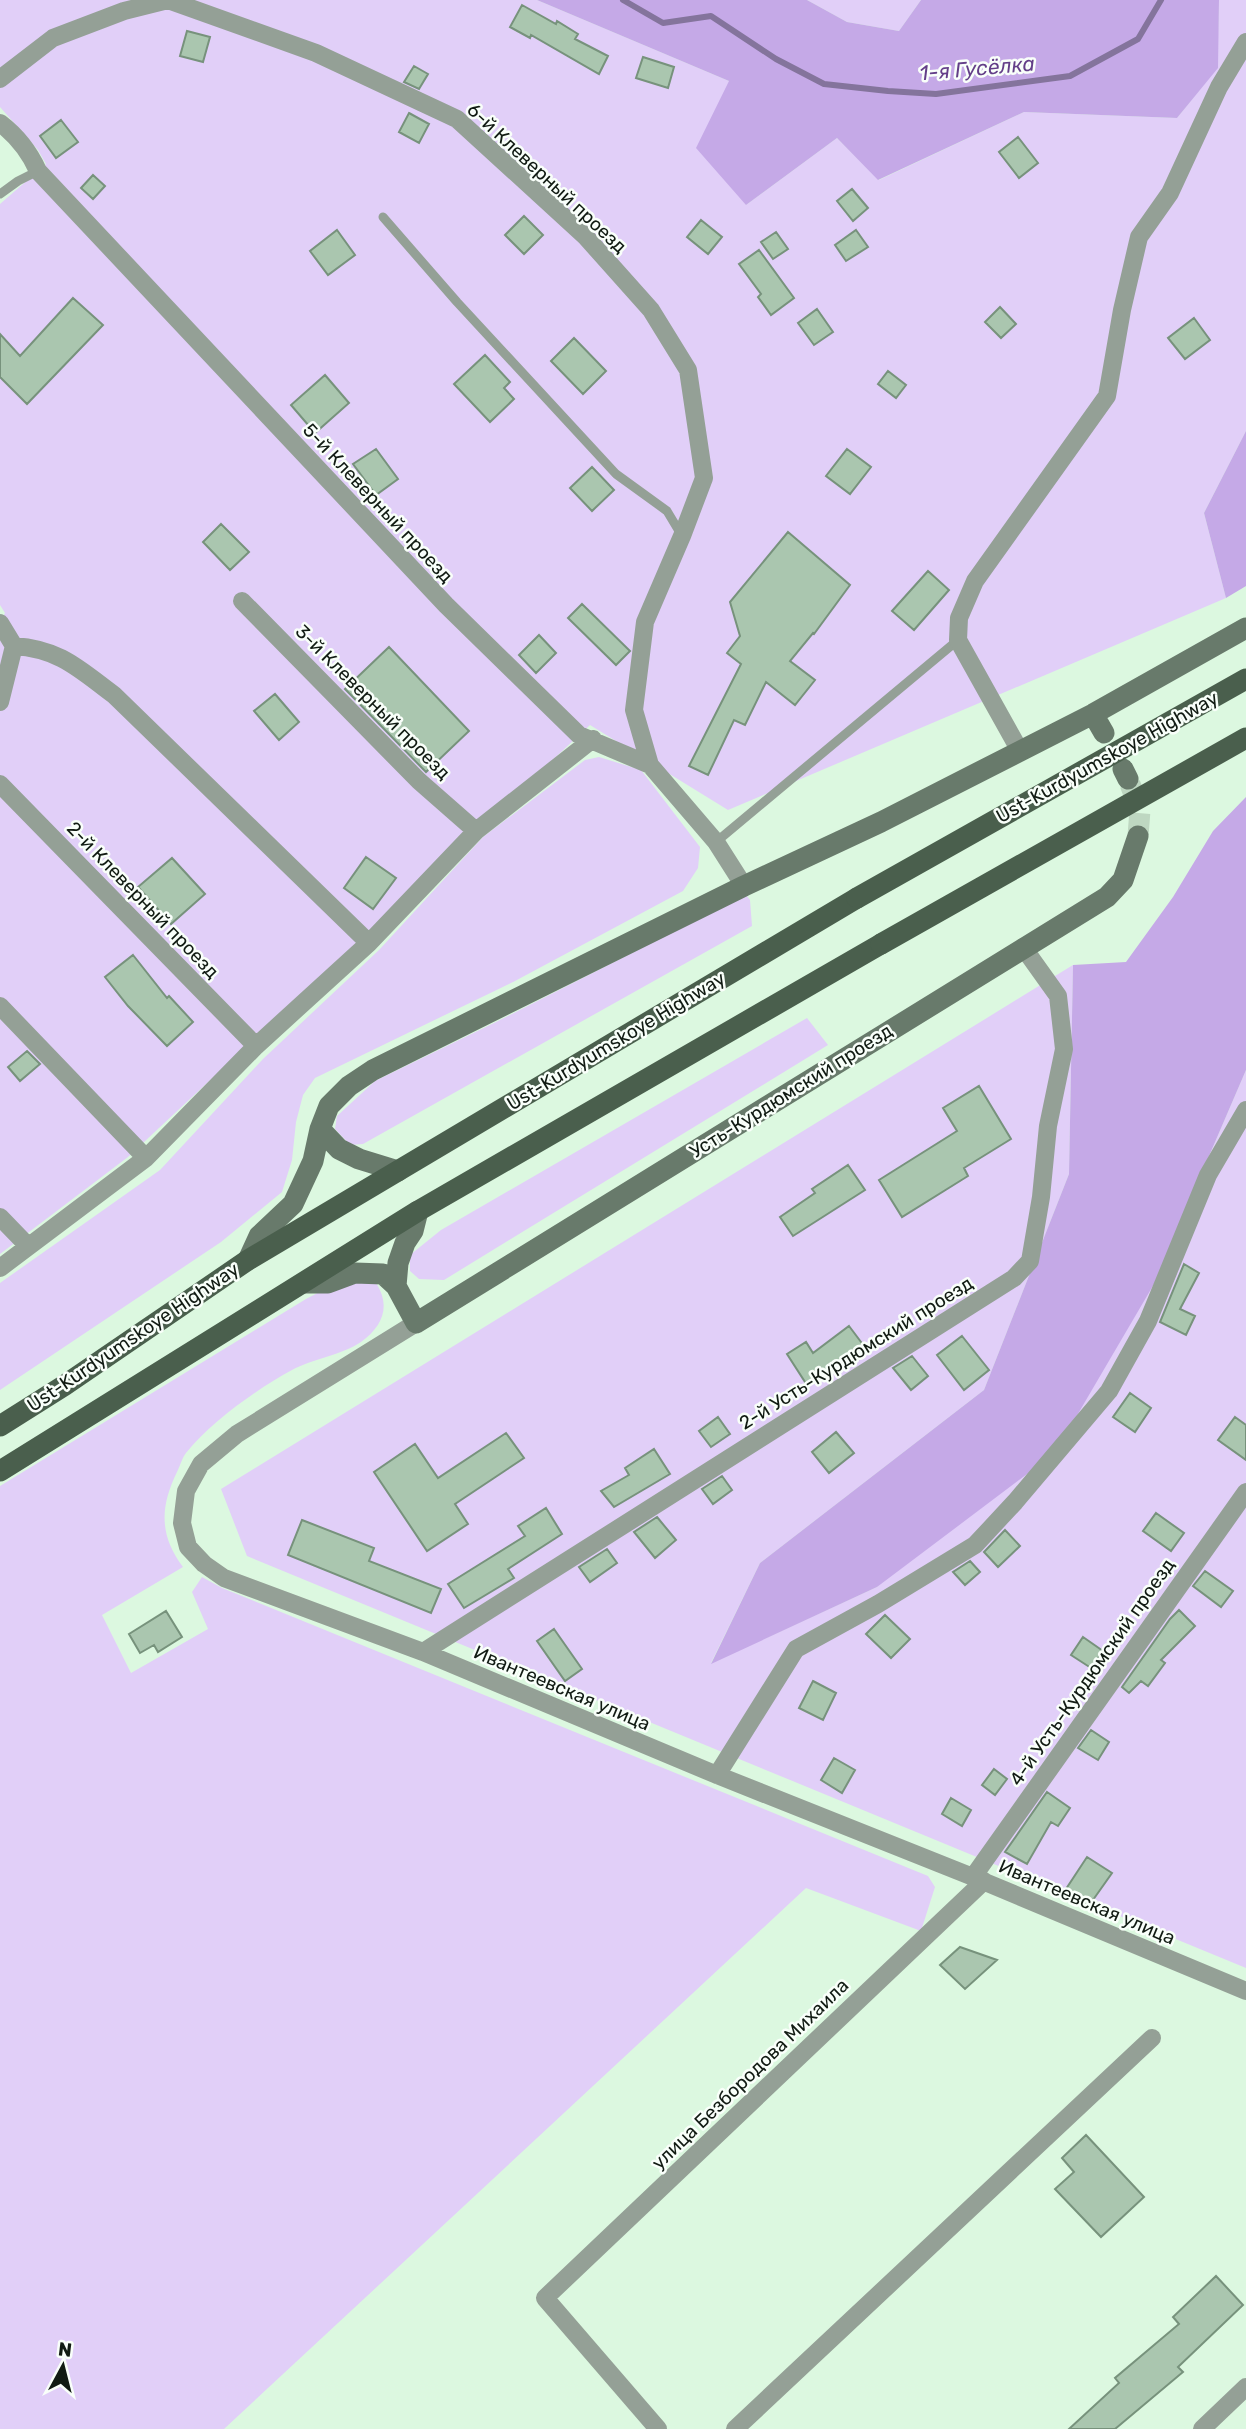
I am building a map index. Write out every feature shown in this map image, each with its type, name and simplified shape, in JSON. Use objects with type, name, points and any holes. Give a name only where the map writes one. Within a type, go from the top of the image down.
[{"type":"main road","name":"Ust-Kurdyumskoye Highway","points":[[0,1426],[248,1260],[857,898],[1246,679]]},
{"type":"main road","name":"Ust-Kurdyumskoye Highway","points":[[0,1471],[418,1211],[881,944],[1246,738]]},
{"type":"street","name":"6-й Клеверный проезд","points":[[0,79],[52,38],[124,11],[168,0],[316,53],[457,119],[585,236],[652,310],[688,370],[705,478],[645,622],[634,710],[650,765]]},
{"type":"street","points":[[1020,751],[958,640],[959,618],[975,581],[1107,396],[1122,310],[1139,237],[1170,193],[1219,87],[1246,42]]},
{"type":"street","name":"5-й Клеверный проезд","points":[[0,123],[11,131],[31,155],[38,171],[446,605],[579,735],[650,765],[716,842],[744,886]]},
{"type":"street","name":"3-й Клеверный проезд","points":[[242,601],[419,781],[476,831]]},
{"type":"street","points":[[0,623],[14,646],[0,702]]},
{"type":"street","points":[[248,1260],[259,1236],[293,1204],[313,1161],[320,1129],[329,1106],[349,1086],[373,1070],[744,886],[881,822],[1093,714],[1246,628]]},
{"type":"street","points":[[14,646],[35,648],[67,660],[114,695],[369,943]]},
{"type":"street","points":[[1093,714],[1104,733]]},
{"type":"street","points":[[0,1268],[146,1158],[256,1046],[369,943],[476,831],[593,739]]},
{"type":"street","name":"2-й Клеверный проезд","points":[[0,784],[256,1046]]},
{"type":"street","name":"Усть-Курдюмский проезд","points":[[416,1323],[1107,897],[1123,880],[1138,836]]},
{"type":"street","name":"2-й Усть-Курдюмский проезд","points":[[423,1652],[1014,1278],[1030,1261],[1041,1197],[1048,1126],[1064,1049],[1058,996],[1023,947]]},
{"type":"street","points":[[0,1006],[146,1158]]},
{"type":"street","points":[[717,1775],[796,1649],[878,1604],[975,1545],[1110,1391],[1148,1321],[1208,1175],[1246,1110]]},
{"type":"street","points":[[320,1129],[339,1149],[359,1159],[398,1171]]},
{"type":"street","points":[[396,1286],[398,1263],[405,1243],[413,1231],[418,1211]]},
{"type":"street","points":[[0,1217],[28,1246]]},
{"type":"street","points":[[304,1283],[328,1283],[355,1273],[383,1274],[396,1286],[416,1323]]},
{"type":"street","name":"Ивантеевская улица","points":[[416,1323],[237,1434],[201,1464],[186,1491],[182,1523],[188,1546],[204,1564],[224,1578],[423,1652],[1246,1991]]},
{"type":"street","name":"4-й Усть-Курдюмский проезд","points":[[978,1879],[1246,1492]]},
{"type":"street","name":"улица Безбородова Михаила","points":[[658,2429],[545,2298],[978,1879]]},
{"type":"street","points":[[735,2429],[1152,2038]]},
{"type":"street","points":[[1202,2429],[1246,2387]]},
{"type":"lane","points":[[0,194],[38,171]]},
{"type":"lane","points":[[383,217],[457,302],[616,474],[667,511],[682,536]]},
{"type":"lane","points":[[716,842],[958,640]]},
{"type":"shaded area","points":[[0,0],[537,0],[729,81],[746,205],[837,138],[879,180],[1024,112],[1177,118],[1217,68],[1219,0],[1246,0],[1246,431],[1204,513],[1226,598],[728,810],[590,725],[128,1157],[0,1254],[0,622],[5,613],[0,605],[0,204],[46,164],[38,150],[0,107]]},
{"type":"shaded area","points":[[537,0],[807,0],[847,22],[899,31],[921,0],[1219,0],[1218,68],[1177,118],[1024,112],[878,180],[837,138],[746,205],[696,148],[729,81]]},
{"type":"shaded area","points":[[807,0],[921,0],[899,31],[847,22]]},
{"type":"shaded area","points":[[1246,431],[1246,586],[1226,598],[1204,513]]},
{"type":"shaded area","points":[[599,757],[641,770],[700,847],[698,868],[683,891],[515,981],[315,1078],[303,1095],[296,1122],[292,1160],[282,1192],[221,1242],[0,1390],[0,1283],[160,1170],[263,1059],[379,950],[483,837],[585,760]]},
{"type":"shaded area","points":[[1246,797],[1246,1070],[1154,1284],[1055,1453],[877,1587],[711,1664],[760,1563],[984,1390],[1069,1174],[1073,965],[1126,962],[1173,897],[1213,831]]},
{"type":"shaded area","points":[[746,895],[750,900],[752,926],[363,1144],[350,1145],[335,1129],[337,1116],[375,1081]]},
{"type":"shaded area","points":[[1073,965],[1069,1174],[984,1390],[760,1563],[711,1663],[877,1587],[1154,1284],[1246,1070],[1246,1968],[247,1556],[221,1489]]},
{"type":"shaded area","points":[[807,1018],[828,1045],[444,1280],[419,1279],[410,1271],[410,1255],[441,1230]]},
{"type":"shaded area","points":[[358,1280],[376,1283],[383,1300],[382,1315],[369,1336],[336,1354],[300,1366],[264,1387],[221,1418],[185,1455],[171,1485],[165,1509],[166,1532],[183,1567],[102,1615],[131,1673],[208,1629],[192,1592],[202,1577],[222,1588],[928,1876],[935,1887],[921,1931],[806,1888],[224,2429],[0,2429],[0,1486],[306,1299],[327,1288]]},
{"type":"building","points":[[522,5],[556,24],[557,21],[578,34],[575,39],[608,56],[599,74],[531,35],[530,38],[510,27]]},
{"type":"building","points":[[187,31],[210,37],[203,62],[180,56]]},
{"type":"building","points":[[643,57],[674,67],[668,88],[636,78]]},
{"type":"building","points":[[414,66],[428,74],[419,89],[404,82]]},
{"type":"building","points":[[409,113],[429,124],[419,143],[399,132]]},
{"type":"building","points":[[61,120],[78,142],[56,158],[40,136]]},
{"type":"building","points":[[1018,137],[1038,163],[1019,178],[999,152]]},
{"type":"building","points":[[93,175],[105,186],[93,199],[81,188]]},
{"type":"building","points":[[852,189],[868,208],[853,221],[837,201]]},
{"type":"building","points":[[524,216],[543,235],[524,254],[505,235]]},
{"type":"building","points":[[701,220],[722,237],[708,254],[687,237]]},
{"type":"building","points":[[337,230],[355,255],[328,275],[310,251]]},
{"type":"building","points":[[856,230],[868,247],[846,261],[835,245]]},
{"type":"building","points":[[776,232],[788,249],[773,259],[761,242]]},
{"type":"building","points":[[759,250],[794,298],[771,315],[758,297],[761,294],[739,264]]},
{"type":"building","points":[[73,298],[103,325],[27,404],[0,377],[0,334],[20,356]]},
{"type":"building","points":[[1000,307],[1016,324],[1001,338],[985,322]]},
{"type":"building","points":[[817,309],[833,332],[814,345],[798,323]]},
{"type":"building","points":[[1194,318],[1210,340],[1185,359],[1168,338]]},
{"type":"building","points":[[574,338],[606,371],[583,394],[551,361]]},
{"type":"building","points":[[485,355],[510,382],[504,388],[514,399],[490,422],[454,384]]},
{"type":"building","points":[[888,371],[906,385],[896,398],[878,384]]},
{"type":"building","points":[[325,375],[349,403],[315,433],[291,405]]},
{"type":"building","points":[[376,449],[398,479],[376,495],[353,464]]},
{"type":"building","points":[[847,449],[871,467],[850,494],[826,476]]},
{"type":"building","points":[[592,467],[614,490],[592,511],[570,488]]},
{"type":"building","points":[[221,524],[249,552],[230,570],[203,542]]},
{"type":"building","points":[[788,532],[850,585],[814,634],[790,661],[815,680],[795,705],[766,682],[745,725],[734,720],[708,775],[689,766],[741,664],[727,653],[740,636],[730,602]]},
{"type":"building","points":[[928,571],[949,590],[914,630],[892,611]]},
{"type":"building","points":[[582,604],[630,651],[616,665],[568,618]]},
{"type":"building","points":[[539,635],[556,653],[536,673],[519,655]]},
{"type":"building","points":[[389,647],[469,731],[426,772],[345,689]]},
{"type":"building","points":[[275,694],[299,722],[279,740],[254,711]]},
{"type":"building","points":[[366,857],[396,878],[373,909],[344,888]]},
{"type":"building","points":[[172,858],[205,894],[171,924],[138,887]]},
{"type":"building","points":[[133,955],[167,998],[169,996],[193,1022],[167,1046],[128,1006],[105,977]]},
{"type":"building","points":[[27,1051],[40,1064],[20,1081],[8,1067]]},
{"type":"building","points":[[979,1086],[1011,1139],[964,1168],[968,1176],[902,1217],[879,1180],[957,1131],[943,1108]]},
{"type":"building","points":[[848,1165],[865,1190],[793,1236],[780,1217],[815,1193],[812,1189]]},
{"type":"building","points":[[1184,1264],[1199,1273],[1180,1309],[1195,1316],[1186,1335],[1160,1322]]},
{"type":"building","points":[[849,1326],[864,1346],[807,1385],[787,1354],[806,1342],[813,1353]]},
{"type":"building","points":[[962,1336],[989,1370],[964,1390],[937,1355]]},
{"type":"building","points":[[912,1356],[928,1376],[911,1390],[893,1368]]},
{"type":"building","points":[[1130,1393],[1151,1408],[1135,1432],[1113,1417]]},
{"type":"building","points":[[718,1417],[730,1434],[711,1447],[699,1431]]},
{"type":"building","points":[[1235,1417],[1246,1425],[1246,1460],[1218,1440]]},
{"type":"building","points":[[836,1432],[854,1453],[829,1473],[812,1452]]},
{"type":"building","points":[[506,1433],[524,1458],[455,1504],[468,1524],[427,1551],[374,1472],[415,1444],[438,1478]]},
{"type":"building","points":[[654,1449],[670,1474],[614,1507],[601,1491],[629,1475],[625,1468]]},
{"type":"building","points":[[722,1476],[732,1490],[713,1504],[702,1489]]},
{"type":"building","points":[[546,1508],[562,1534],[508,1569],[514,1578],[464,1608],[448,1584],[525,1536],[518,1526]]},
{"type":"building","points":[[1156,1513],[1184,1533],[1171,1551],[1143,1531]]},
{"type":"building","points":[[657,1517],[676,1540],[655,1558],[634,1532]]},
{"type":"building","points":[[302,1520],[374,1548],[369,1561],[441,1589],[431,1613],[288,1555]]},
{"type":"building","points":[[1005,1530],[1020,1546],[998,1567],[984,1552]]},
{"type":"building","points":[[607,1549],[617,1563],[590,1582],[579,1567]]},
{"type":"building","points":[[970,1561],[980,1572],[965,1585],[953,1572]]},
{"type":"building","points":[[1205,1571],[1233,1591],[1221,1607],[1193,1586]]},
{"type":"building","points":[[1179,1610],[1195,1626],[1161,1660],[1165,1663],[1148,1686],[1141,1681],[1129,1693],[1122,1687]]},
{"type":"building","points":[[166,1611],[182,1637],[158,1652],[154,1645],[140,1653],[129,1634]]},
{"type":"building","points":[[885,1615],[910,1639],[891,1658],[866,1634]]},
{"type":"building","points":[[554,1629],[582,1669],[565,1681],[537,1641]]},
{"type":"building","points":[[1083,1637],[1103,1651],[1091,1668],[1071,1655]]},
{"type":"building","points":[[813,1681],[836,1693],[823,1720],[799,1708]]},
{"type":"building","points":[[1091,1730],[1109,1742],[1098,1760],[1078,1748]]},
{"type":"building","points":[[834,1758],[855,1770],[842,1793],[821,1780]]},
{"type":"building","points":[[994,1769],[1007,1779],[995,1795],[982,1785]]},
{"type":"building","points":[[1047,1792],[1070,1808],[1058,1826],[1051,1822],[1027,1864],[1005,1852]]},
{"type":"building","points":[[951,1798],[971,1810],[962,1826],[942,1814]]},
{"type":"building","points":[[1087,1857],[1112,1873],[1088,1907],[1064,1892]]},
{"type":"building","points":[[960,1947],[997,1960],[965,1989],[940,1965]]},
{"type":"building","points":[[1086,2135],[1144,2197],[1101,2237],[1055,2189],[1074,2172],[1062,2158]]},
{"type":"building","points":[[1216,2276],[1243,2305],[1178,2367],[1183,2372],[1115,2429],[1069,2429],[1119,2383],[1115,2378],[1179,2324],[1173,2317]]},
{"type":"waterway","name":"1-я Гусёлка","points":[[623,0],[663,23],[711,16],[776,59],[824,84],[936,94],[1070,76],[1138,39],[1161,0]]},
{"type":"tunnel","points":[[1130,784],[1140,810],[1138,836]]}]
